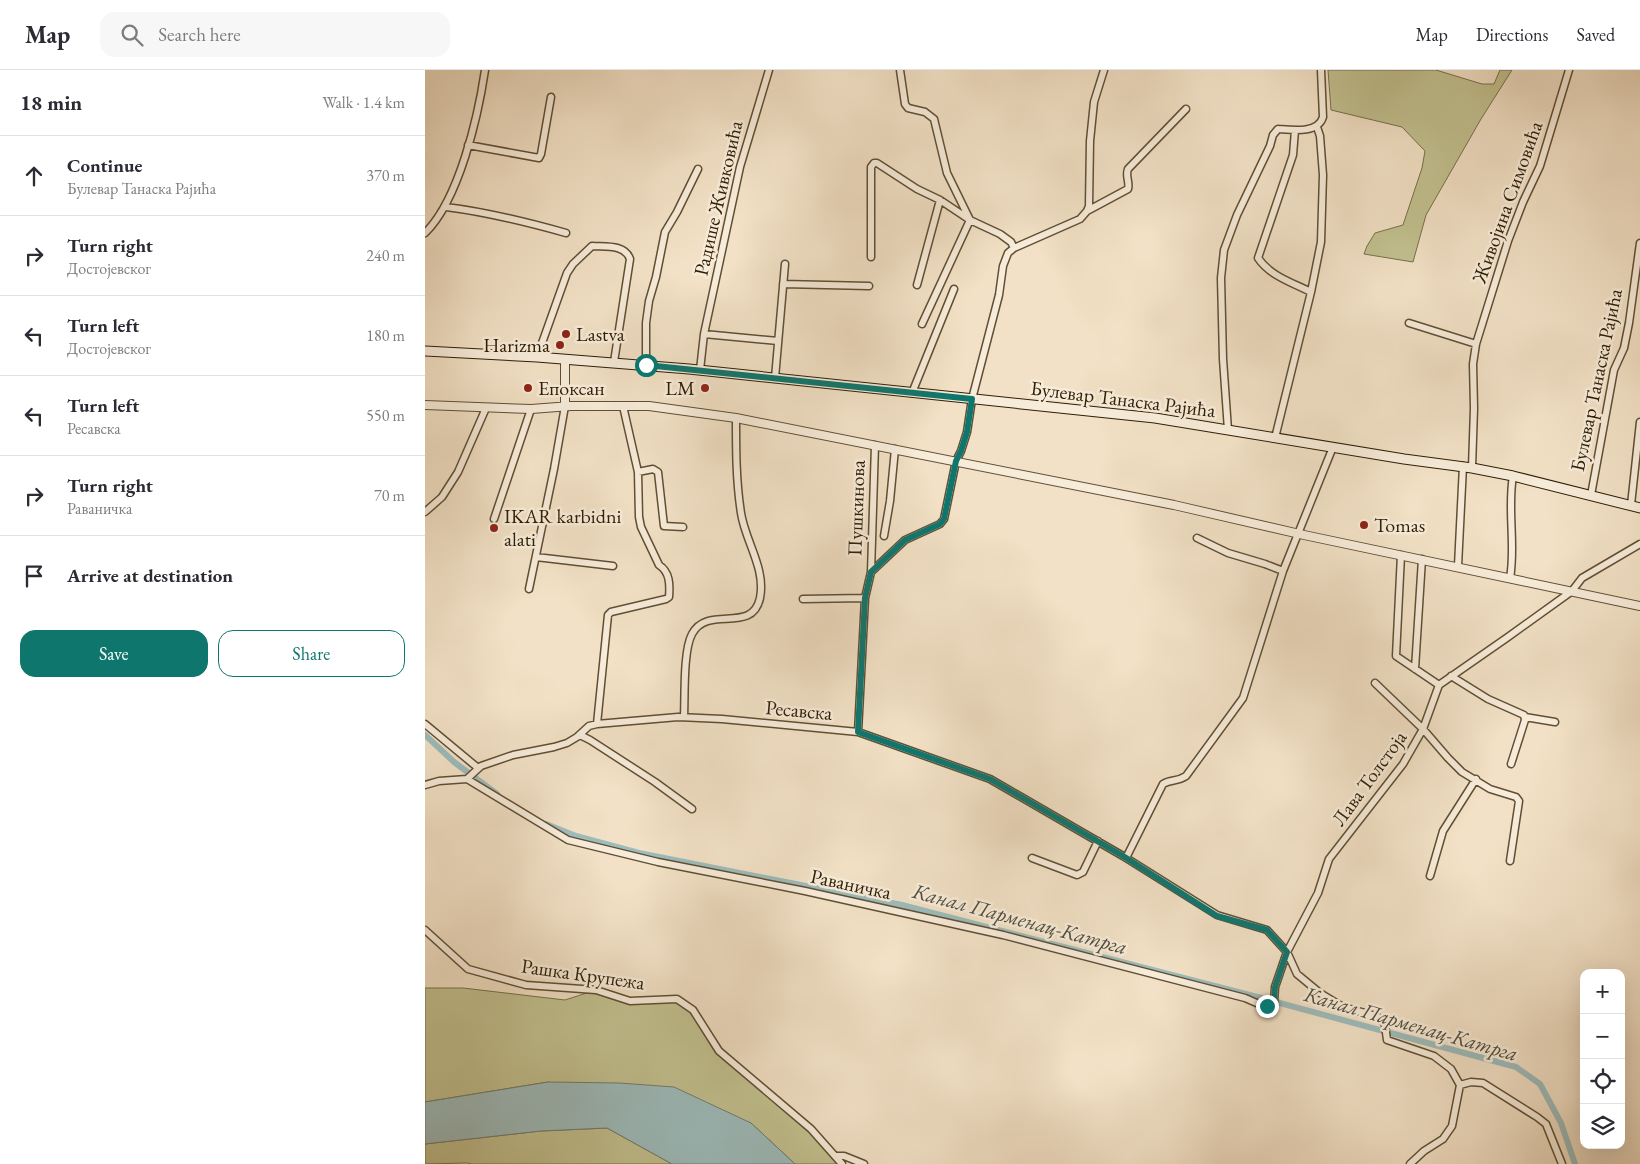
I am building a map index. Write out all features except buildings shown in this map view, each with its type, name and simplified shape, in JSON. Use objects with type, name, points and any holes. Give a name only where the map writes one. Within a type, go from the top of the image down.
[{"type":"main road","name":"Булевар Танаска Рајића","points":[[425,351],[615,362],[1146,417],[1467,467],[1513,476],[1640,508]]},
{"type":"street","points":[[425,233],[445,207],[462,164],[483,85],[485,70]]},
{"type":"street","name":"Радише Живковића","points":[[700,370],[704,334],[740,167],[769,70]]},
{"type":"street","points":[[900,70],[905,104],[908,108],[925,112],[934,119],[947,173],[970,220]]},
{"type":"street","points":[[1087,211],[1089,206],[1090,141],[1094,102],[1104,70]]},
{"type":"street","points":[[1229,430],[1223,359],[1221,278],[1224,250],[1237,215],[1275,131],[1277,129],[1295,130],[1317,127],[1321,123],[1323,117],[1321,70]]},
{"type":"street","name":"Живојина Симовића","points":[[1457,566],[1474,408],[1473,364],[1476,344],[1511,233],[1539,166],[1569,70]]},
{"type":"street","points":[[468,144],[539,158],[551,97]]},
{"type":"street","points":[[871,572],[905,540],[940,524],[946,511],[956,461],[967,432],[972,399],[999,295],[1003,266],[1008,253],[1013,248],[1080,219],[1087,211],[1128,189],[1129,184],[1126,174],[1128,169],[1186,109]]},
{"type":"street","points":[[1275,438],[1311,292],[1321,242],[1323,176],[1320,136],[1317,127]]},
{"type":"street","points":[[1295,130],[1293,155],[1258,258],[1263,266],[1275,274],[1311,292]]},
{"type":"street","points":[[871,257],[872,165],[877,163],[970,220],[1000,234],[1011,242],[1013,248]]},
{"type":"street","points":[[646,365],[646,323],[649,301],[665,232],[698,169]]},
{"type":"street","points":[[917,285],[940,200]]},
{"type":"street","points":[[445,207],[476,211],[566,233]]},
{"type":"street","points":[[922,324],[970,220]]},
{"type":"street","name":"Булевар Танаска Рајића","points":[[1591,495],[1614,370],[1624,348],[1629,323],[1640,243]]},
{"type":"street","points":[[537,357],[564,280],[573,264],[592,246],[613,247],[625,250],[629,259],[615,362]]},
{"type":"street","points":[[775,378],[785,264]]},
{"type":"street","points":[[783,284],[869,286]]},
{"type":"street","points":[[912,393],[954,289]]},
{"type":"street","points":[[1409,323],[1476,344]]},
{"type":"street","points":[[704,334],[778,341]]},
{"type":"street","points":[[529,589],[565,406],[565,359]]},
{"type":"street","points":[[425,405],[531,409],[565,406],[649,406],[736,418],[1174,505],[1640,606]]},
{"type":"street","points":[[597,724],[608,615],[611,612],[669,597],[667,575],[664,568],[659,565],[641,527],[638,472],[623,406]]},
{"type":"street","points":[[425,512],[442,497],[458,472],[486,408]]},
{"type":"street","points":[[494,519],[531,409]]},
{"type":"street","points":[[684,717],[688,646],[695,629],[705,622],[720,618],[736,619],[750,615],[756,608],[760,598],[761,580],[741,515],[736,472],[736,418]]},
{"type":"street","points":[[1631,506],[1640,422]]},
{"type":"street","name":"Пушкинова","points":[[858,732],[865,598],[871,572],[875,445]]},
{"type":"street","points":[[1126,858],[1163,784],[1168,781],[1178,781],[1186,776],[1243,698],[1283,571],[1333,447]]},
{"type":"street","points":[[885,536],[895,449]]},
{"type":"street","points":[[638,472],[653,469],[657,472],[664,526],[683,527]]},
{"type":"street","points":[[1510,578],[1512,550],[1511,488],[1513,476]]},
{"type":"street","points":[[1197,538],[1228,553],[1283,571]]},
{"type":"street","points":[[1401,555],[1396,656],[1439,685],[1572,591],[1582,578],[1640,544]]},
{"type":"street","points":[[536,557],[613,566]]},
{"type":"street","points":[[1415,669],[1422,559]]},
{"type":"street","points":[[803,599],[865,598]]},
{"type":"street","points":[[1451,676],[1489,699],[1523,714],[1525,717],[1555,722]]},
{"type":"street","points":[[1375,683],[1423,729],[1462,772],[1490,789],[1516,797],[1519,801],[1510,862]]},
{"type":"street","name":"Лава Толстоја","points":[[1287,952],[1317,894],[1329,858],[1403,764],[1423,729],[1439,685]]},
{"type":"street","name":"Ресавска","points":[[476,770],[513,755],[567,743],[580,735],[589,726],[597,724],[684,717],[858,732],[990,779],[1126,858],[1217,916],[1267,930],[1287,952],[1297,974],[1320,993],[1343,1008],[1376,1016],[1385,1025],[1387,1040],[1435,1056],[1451,1069],[1460,1085]]},
{"type":"street","points":[[1511,764],[1525,717]]},
{"type":"street","points":[[425,724],[476,770],[468,778],[439,781],[425,785]]},
{"type":"street","points":[[580,735],[655,782],[692,809]]},
{"type":"street","name":"Раваничка","points":[[468,778],[568,840],[657,862],[805,891],[1003,935],[1245,998],[1262,1006],[1267,1006],[1274,1002],[1275,988],[1287,952]]},
{"type":"street","points":[[1430,876],[1443,831],[1476,779]]},
{"type":"street","points":[[1032,858],[1077,875],[1083,872],[1098,842]]},
{"type":"street","name":"Рашка Крупежа","points":[[425,930],[468,968],[526,985],[596,990],[630,1001],[677,1000],[693,1010],[719,1051],[811,1129],[837,1156],[842,1164]]},
{"type":"street","points":[[1410,1164],[1424,1151],[1443,1140],[1452,1126],[1460,1085],[1471,1082],[1483,1083],[1546,1124],[1562,1164]]},
{"type":"street","points":[[837,1156],[844,1156],[864,1164]]},
{"type":"shaded area","points":[[1328,70],[1436,70],[1482,84],[1494,84],[1500,70],[1512,70],[1481,119],[1426,215],[1413,262],[1364,254],[1375,233],[1403,225],[1422,168],[1425,151],[1402,127],[1331,110]]},
{"type":"shaded area","points":[[425,988],[463,988],[565,1000],[596,990],[630,1001],[677,999],[693,1010],[719,1051],[811,1129],[842,1164],[795,1164],[751,1123],[548,1082],[425,1102]]},
{"type":"shaded area","points":[[607,1128],[672,1164],[425,1164],[425,1144],[541,1131]]},
{"type":"water","points":[[548,1082],[619,1083],[674,1087],[751,1123],[795,1164],[672,1164],[607,1128],[541,1131],[425,1144],[425,1102]]},
{"type":"waterway","name":"Канал Парменац-Катрга","points":[[425,735],[454,762],[497,794]]},
{"type":"waterway","name":"Канал Парменац-Катрга","points":[[546,824],[576,836],[639,853],[902,905],[1269,1000],[1516,1067],[1540,1084],[1561,1123],[1575,1164]]},
{"type":"place","name":"Lastva","points":[[566,334]]},
{"type":"place","name":"Harizma","points":[[560,345]]},
{"type":"place","name":"Епоксан","points":[[528,388]]},
{"type":"place","name":"LM","points":[[705,388]]},
{"type":"place","name":"Tomas","points":[[1364,525]]},
{"type":"place","name":"IKAR karbidni alati","points":[[494,528]]},
{"type":"route","points":[[646,365],[972,399],[967,432],[956,461],[944,519],[940,524],[905,540],[871,572],[868,580],[861,656],[858,732],[990,779],[1123,856],[1217,916],[1267,930],[1287,952],[1275,987],[1274,1002],[1267,1006]]}]
